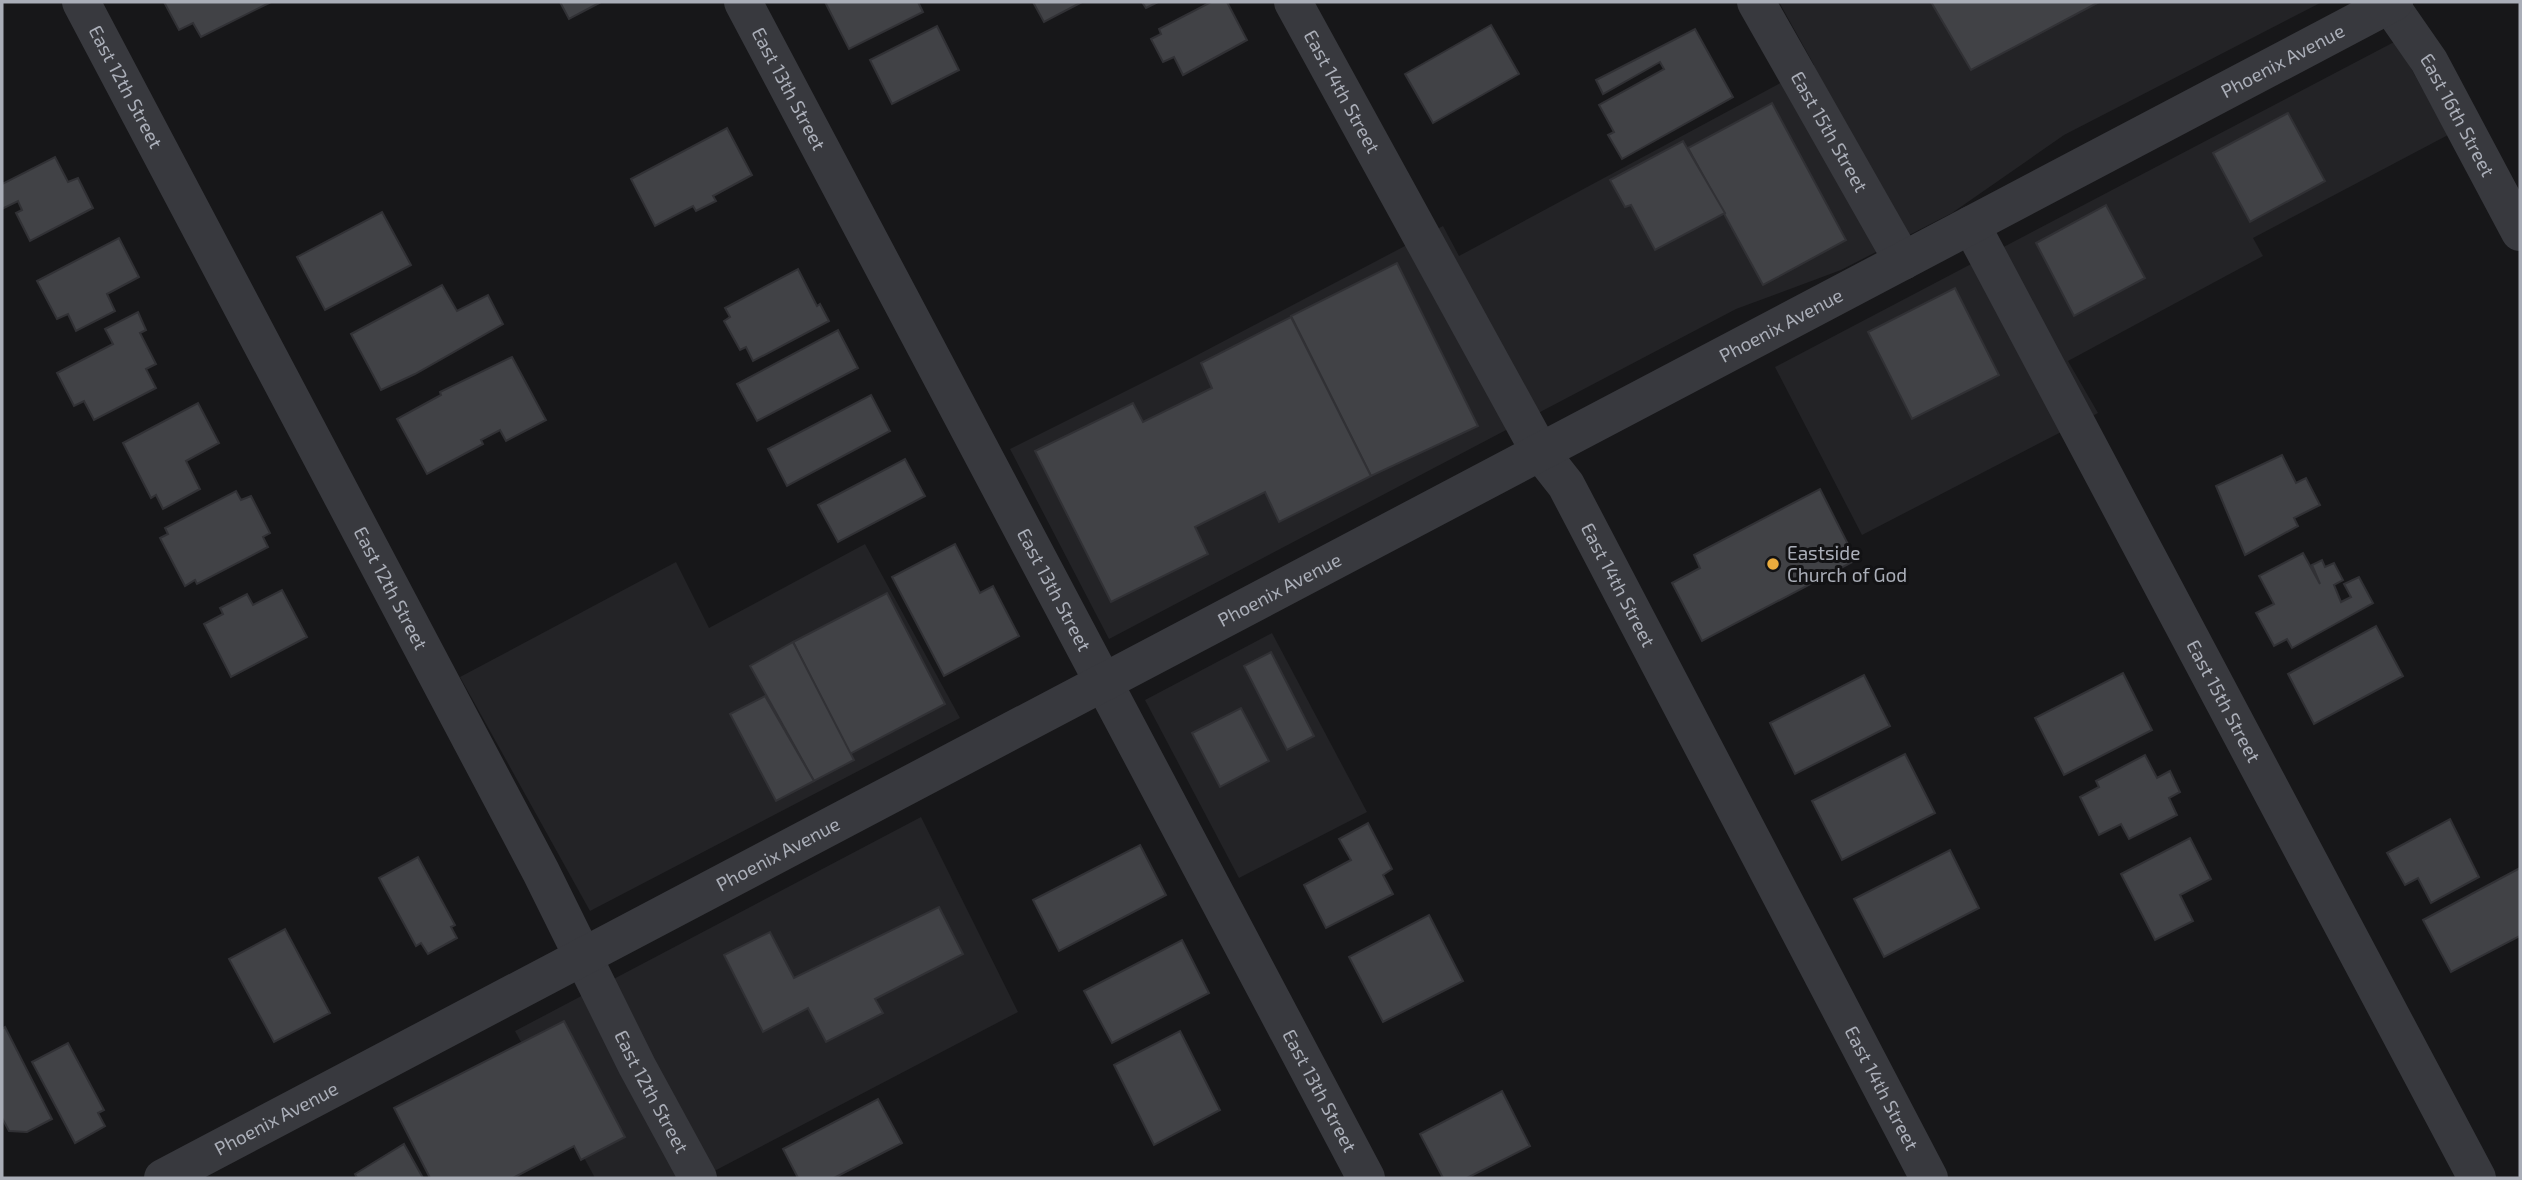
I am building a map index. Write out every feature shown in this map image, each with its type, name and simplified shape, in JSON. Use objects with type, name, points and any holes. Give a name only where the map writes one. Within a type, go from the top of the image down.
[{"type":"street","name":"East 12th Street","points":[[80,2],[541,872],[698,1178]]},
{"type":"street","name":"East 13th Street","points":[[743,2],[1366,1178]]},
{"type":"street","name":"East 14th Street","points":[[1293,2],[1540,452],[1566,485],[1929,1178]]},
{"type":"street","name":"East 15th Street","points":[[1756,2],[1903,261]]},
{"type":"street","name":"Phoenix Avenue","points":[[163,1178],[2390,3]]},
{"type":"street","name":"East 16th Street","points":[[2390,3],[2429,61],[2520,232]]},
{"type":"street","name":"East 15th Street","points":[[1971,225],[2477,1178]]},
{"type":"shaded area","points":[[1779,2],[2322,2],[2064,135],[1952,213],[1841,270],[1736,309],[1109,639],[1010,449],[1186,361],[1443,226],[1459,256],[1814,65]]},
{"type":"shaded area","points":[[2396,41],[2448,135],[2253,238],[2263,256],[2068,361],[2098,413],[1862,535],[1775,367]]},
{"type":"shaded area","points":[[865,544],[960,718],[590,911],[460,677],[676,562],[709,628]]},
{"type":"shaded area","points":[[1272,633],[1367,812],[1239,878],[1145,700]]},
{"type":"shaded area","points":[[921,817],[1018,1012],[701,1178],[595,1178],[515,1031]]},
{"type":"building","points":[[164,2],[271,2],[201,37],[193,23],[179,30]]},
{"type":"building","points":[[560,2],[601,2],[569,19]]},
{"type":"building","points":[[825,2],[918,2],[923,12],[849,49]]},
{"type":"building","points":[[1033,2],[1082,2],[1044,22]]},
{"type":"building","points":[[1142,2],[1158,2],[1146,8]]},
{"type":"building","points":[[1211,2],[1227,2],[1247,40],[1183,75],[1174,57],[1163,62],[1151,39],[1161,34],[1159,29]]},
{"type":"building","points":[[1931,2],[2099,2],[1971,70]]},
{"type":"building","points":[[1491,25],[1519,74],[1433,123],[1405,74]]},
{"type":"building","points":[[937,26],[959,70],[892,104],[870,60]]},
{"type":"building","points":[[1695,29],[1733,97],[1622,159],[1608,135],[1614,132],[1599,105],[1664,69],[1660,62],[1603,94],[1596,80]]},
{"type":"building","points":[[1772,103],[1846,240],[1763,285],[1688,148]]},
{"type":"building","points":[[2288,113],[2325,181],[2250,222],[2213,153]]},
{"type":"building","points":[[727,128],[752,175],[713,196],[716,201],[696,211],[693,206],[655,226],[631,179]]},
{"type":"building","points":[[1683,141],[1725,213],[1655,250],[1631,205],[1625,207],[1610,180]]},
{"type":"building","points":[[55,157],[68,182],[78,178],[93,208],[30,241],[16,213],[22,210],[18,201],[2,209],[2,184]]},
{"type":"building","points":[[2106,205],[2145,278],[2074,316],[2036,243]]},
{"type":"building","points":[[382,212],[411,265],[325,310],[297,257]]},
{"type":"building","points":[[119,238],[139,277],[107,294],[115,311],[76,331],[68,314],[57,319],[37,281]]},
{"type":"building","points":[[1397,263],[1478,426],[1371,476],[1291,316]]},
{"type":"building","points":[[798,269],[817,306],[820,304],[829,321],[753,361],[746,347],[740,350],[724,321],[730,317],[725,308]]},
{"type":"building","points":[[442,285],[457,311],[488,295],[503,324],[415,374],[381,390],[351,334]]},
{"type":"building","points":[[1955,288],[1999,375],[1912,419],[1868,332]]},
{"type":"building","points":[[138,312],[146,330],[140,333],[156,364],[146,369],[156,388],[94,420],[84,401],[74,406],[57,373],[113,344],[105,329]]},
{"type":"building","points":[[1291,317],[1371,476],[1279,522],[1265,492],[1195,527],[1208,554],[1111,602],[1035,451],[1133,403],[1143,422],[1212,388],[1201,363]]},
{"type":"building","points":[[838,330],[858,368],[757,421],[737,384]]},
{"type":"building","points":[[512,357],[546,420],[506,441],[500,430],[481,440],[483,444],[427,474],[397,419],[441,395],[440,392]]},
{"type":"building","points":[[871,395],[890,431],[787,486],[768,449]]},
{"type":"building","points":[[198,403],[219,443],[186,461],[200,489],[163,509],[156,495],[151,498],[123,443]]},
{"type":"building","points":[[2282,455],[2296,483],[2306,478],[2320,505],[2294,518],[2298,526],[2245,555],[2216,486]]},
{"type":"building","points":[[905,459],[925,496],[838,542],[818,505]]},
{"type":"building","name":"Eastside Church of God","points":[[1820,489],[1856,560],[1702,641],[1672,583],[1700,568],[1694,555]]},
{"type":"building","points":[[236,491],[241,500],[251,496],[270,533],[263,537],[268,547],[197,584],[195,580],[185,586],[160,538],[168,534],[165,528]]},
{"type":"building","points":[[955,544],[980,593],[993,586],[1019,636],[944,676],[892,577]]},
{"type":"building","points":[[2303,553],[2320,584],[2312,565],[2322,560],[2325,567],[2334,563],[2343,580],[2334,585],[2341,602],[2351,597],[2344,584],[2359,577],[2373,603],[2292,648],[2287,639],[2274,646],[2256,613],[2274,604],[2259,576]]},
{"type":"building","points":[[282,590],[307,637],[231,677],[204,624],[223,614],[220,608],[247,594],[253,605]]},
{"type":"building","points":[[887,593],[945,704],[850,754],[793,642]]},
{"type":"building","points":[[2376,626],[2403,676],[2314,724],[2288,674]]},
{"type":"building","points":[[793,642],[854,760],[814,781],[750,666]]},
{"type":"building","points":[[1271,652],[1314,736],[1287,750],[1244,666]]},
{"type":"building","points":[[2123,673],[2152,730],[2064,775],[2035,718]]},
{"type":"building","points":[[1864,675],[1890,726],[1795,774],[1770,723]]},
{"type":"building","points":[[765,696],[814,781],[776,801],[730,714]]},
{"type":"building","points":[[1241,708],[1269,761],[1220,787],[1192,733]]},
{"type":"building","points":[[1905,754],[1935,813],[1842,860],[1812,801]]},
{"type":"building","points":[[2145,755],[2157,778],[2170,771],[2180,792],[2169,798],[2177,815],[2129,839],[2121,824],[2099,835],[2080,797],[2099,787],[2096,781]]},
{"type":"building","points":[[2450,819],[2479,877],[2431,903],[2418,878],[2405,885],[2387,853]]},
{"type":"building","points":[[1368,823],[1392,869],[1383,875],[1393,894],[1326,928],[1304,885],[1351,860],[1339,839]]},
{"type":"building","points":[[2190,838],[2211,879],[2180,895],[2193,921],[2155,940],[2121,874]]},
{"type":"building","points":[[1140,845],[1166,895],[1059,951],[1033,900]]},
{"type":"building","points":[[1950,850],[1979,908],[1884,957],[1854,899]]},
{"type":"building","points":[[418,857],[455,925],[451,927],[457,938],[428,954],[421,943],[416,946],[379,878]]},
{"type":"building","points":[[2520,868],[2520,936],[2451,972],[2423,920]]},
{"type":"building","points":[[939,907],[963,954],[875,999],[883,1013],[826,1042],[808,1008],[763,1032],[724,955],[770,932],[794,978]]},
{"type":"building","points":[[1429,915],[1463,981],[1383,1022],[1349,957]]},
{"type":"building","points":[[285,929],[330,1013],[274,1042],[229,959]]},
{"type":"building","points":[[1182,940],[1209,993],[1112,1043],[1084,991]]},
{"type":"building","points":[[564,1021],[625,1137],[581,1160],[574,1146],[513,1178],[430,1178],[394,1108]]},
{"type":"building","points":[[5,1027],[52,1119],[27,1132],[9,1131],[2,1118],[2,1029]]},
{"type":"building","points":[[1180,1031],[1220,1110],[1154,1145],[1114,1065]]},
{"type":"building","points":[[68,1043],[104,1110],[98,1113],[105,1126],[75,1143],[32,1062]]},
{"type":"building","points":[[1502,1091],[1530,1146],[1467,1178],[1443,1178],[1420,1134]]},
{"type":"building","points":[[878,1099],[902,1143],[834,1178],[798,1178],[783,1149]]},
{"type":"building","points":[[404,1144],[423,1178],[357,1178],[355,1174]]},
{"type":"place","name":"Eastside Church of God","points":[[1773,564]]}]
